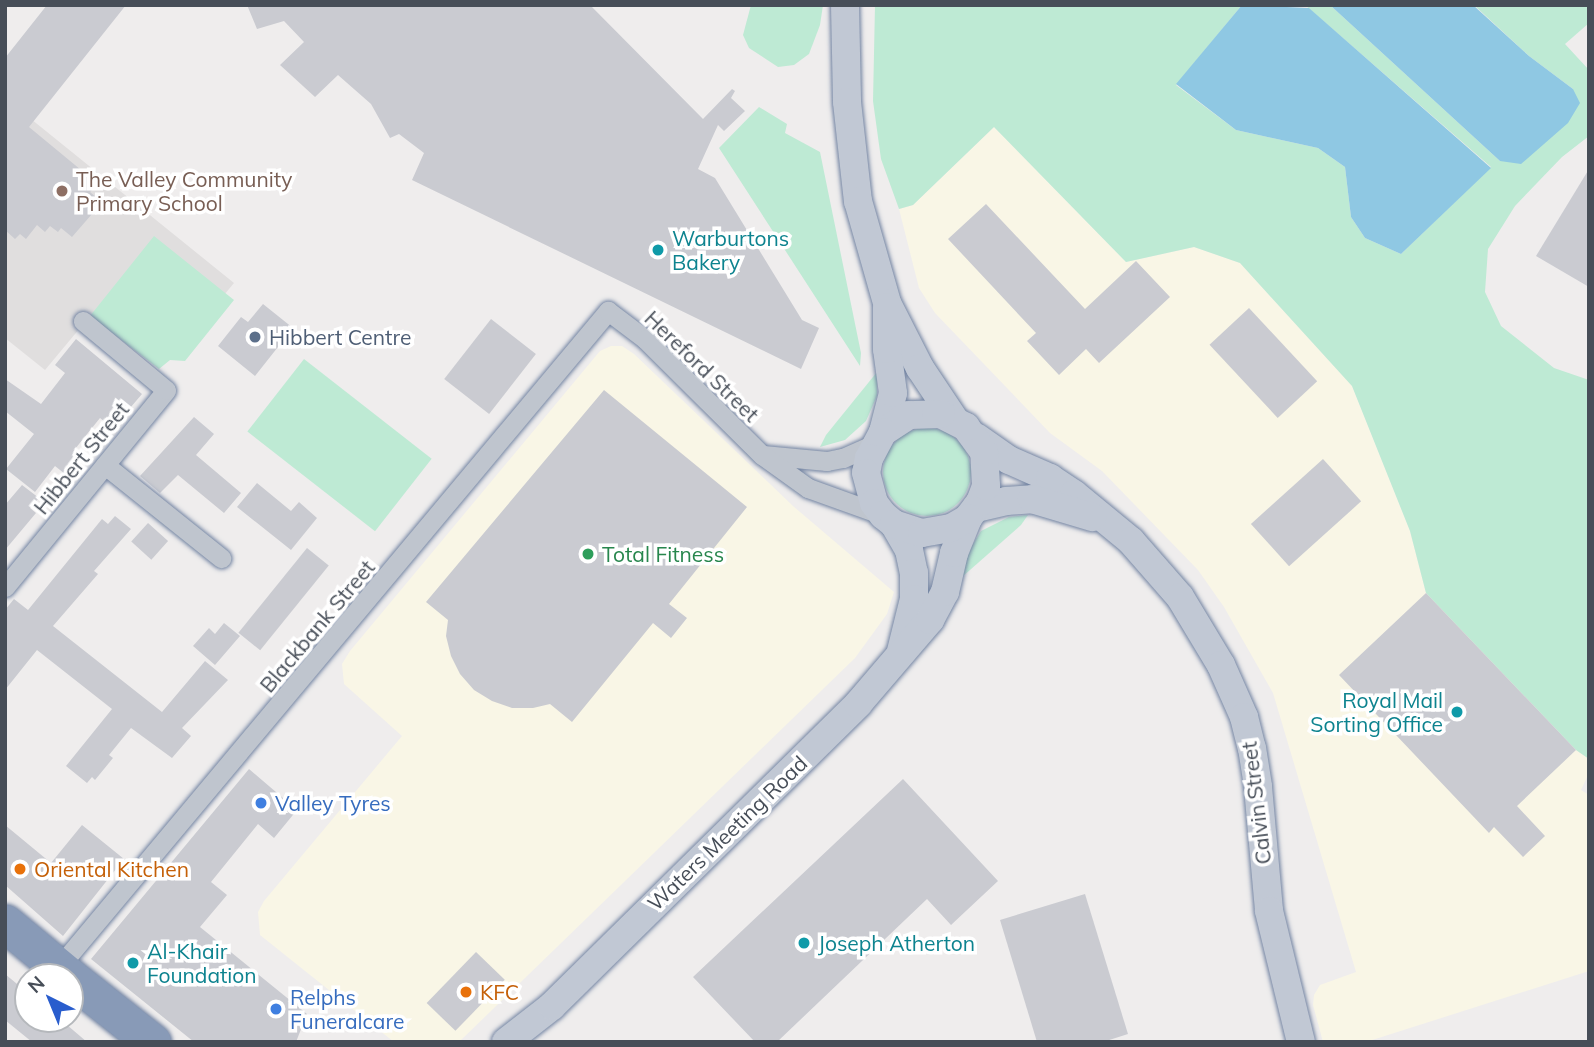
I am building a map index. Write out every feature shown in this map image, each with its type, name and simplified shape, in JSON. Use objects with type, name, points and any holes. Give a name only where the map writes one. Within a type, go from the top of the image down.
[{"type":"highway","points":[[5,923],[53,963]]},
{"type":"highway","points":[[84,988],[152,1042]]},
{"type":"street","points":[[845,5],[847,102],[858,201],[887,303],[920,368],[954,419],[976,437],[984,452],[987,469],[986,486],[972,513],[937,533],[922,533],[889,519],[874,503],[866,473],[893,393],[887,349],[887,303]]},
{"type":"street","name":"Hereford Street","points":[[608,312],[645,339],[762,455],[808,488],[889,519]]},
{"type":"street","name":"Blackbank Street","points":[[75,963],[608,312]]},
{"type":"street","name":"Hibbert Street","points":[[5,587],[166,390],[83,321]]},
{"type":"street","points":[[762,455],[827,461],[843,458],[879,438],[894,422],[917,414],[941,414],[954,419]]},
{"type":"street","name":"Calvin Street","points":[[976,437],[1009,460],[1050,478],[1140,551],[1180,597],[1222,665],[1239,704],[1258,786],[1269,911],[1301,1042]]},
{"type":"street","points":[[105,465],[221,558]]},
{"type":"street","name":"Calvin Street","points":[[972,513],[1006,500],[1032,499],[1108,523]]},
{"type":"street","name":"Waters Meeting Road","points":[[506,1042],[552,1006],[858,704],[900,657],[930,620],[945,592],[954,553],[972,513]]},
{"type":"street","name":"Waters Meeting Road","points":[[889,519],[909,550],[914,573],[914,599],[900,657]]},
{"type":"street","name":"Waters Meeting Road","points":[[532,1042],[552,1006]]},
{"type":"shaded area","name":"The Valley Community Primary School","points":[[5,98],[234,283],[170,360],[90,316],[45,370],[5,338]]},
{"type":"shaded area","points":[[994,127],[1126,262],[1194,247],[1240,263],[1352,386],[1410,531],[1426,593],[1576,750],[1589,759],[1589,773],[1581,790],[1589,795],[1589,971],[1366,1042],[1323,1042],[1313,1005],[1314,995],[1320,985],[1356,972],[1273,693],[1224,607],[1198,570],[1102,471],[1050,433],[935,313],[919,288],[899,209],[913,205]]},
{"type":"shaded area","points":[[611,346],[622,346],[634,354],[793,506],[894,592],[887,614],[855,658],[459,1042],[394,1042],[260,935],[258,912],[264,901],[402,736],[344,684],[342,664],[350,651],[600,351]]},
{"type":"green space","points":[[751,5],[823,5],[820,25],[809,54],[794,65],[778,67],[749,48],[743,35]]},
{"type":"green space","points":[[875,5],[1242,5],[1176,85],[1236,130],[1318,148],[1345,167],[1351,217],[1365,238],[1401,254],[1491,167],[1305,5],[1330,5],[1500,161],[1573,89],[1529,56],[1474,5],[1589,5],[1589,23],[1565,44],[1589,70],[1589,136],[1562,157],[1515,206],[1488,249],[1485,292],[1501,326],[1554,368],[1589,380],[1589,759],[1576,750],[1426,593],[1410,531],[1352,386],[1240,263],[1194,247],[1126,262],[994,127],[913,205],[899,209],[881,159],[873,101]]},
{"type":"green space","points":[[759,107],[787,124],[785,133],[820,152],[861,353],[860,366],[719,148]]},
{"type":"green space","points":[[154,236],[234,300],[185,361],[170,360],[159,369],[90,316]]},
{"type":"green space","points":[[304,359],[432,459],[375,531],[247,431]]},
{"type":"green space","points":[[877,372],[877,396],[866,421],[845,440],[820,447],[826,435]]},
{"type":"green space","points":[[927,428],[952,435],[964,447],[971,472],[964,497],[952,509],[927,516],[902,509],[890,497],[883,472],[890,447],[902,435]]},
{"type":"green space","points":[[1028,515],[1021,525],[962,577],[965,557],[981,531],[1009,517]]},
{"type":"water","points":[[1242,5],[1309,8],[1491,168],[1401,254],[1365,238],[1351,217],[1345,167],[1318,148],[1236,130],[1176,84]]},
{"type":"water","points":[[1330,5],[1473,5],[1529,56],[1573,89],[1580,103],[1568,123],[1521,164],[1500,161]]},
{"type":"building","points":[[47,5],[126,5],[29,127],[98,184],[90,192],[98,199],[88,211],[92,214],[72,237],[61,228],[58,232],[50,226],[45,232],[37,225],[26,239],[20,234],[15,239],[5,230],[5,58]]},
{"type":"building","name":"Warburtons Bakery","points":[[247,5],[590,5],[703,119],[732,89],[735,91],[731,98],[745,111],[724,131],[718,125],[698,169],[715,178],[802,320],[819,328],[801,369],[412,180],[424,153],[399,134],[390,138],[371,104],[338,75],[315,97],[280,65],[304,42],[284,21],[257,29]]},
{"type":"building","points":[[1589,169],[1589,287],[1536,256]]},
{"type":"building","points":[[986,204],[1085,309],[1136,261],[1170,297],[1099,363],[1086,349],[1059,375],[1027,341],[1036,333],[948,239]]},
{"type":"building","name":"Hibbert Centre","points":[[263,304],[293,328],[255,376],[218,346],[241,317],[248,322]]},
{"type":"building","points":[[1249,308],[1317,381],[1278,418],[1210,345]]},
{"type":"building","points":[[491,319],[536,354],[489,414],[444,379]]},
{"type":"building","points":[[76,339],[142,394],[113,428],[100,418],[75,449],[81,454],[65,474],[55,466],[35,492],[6,469],[34,434],[5,411],[5,379],[41,404],[65,373],[55,365]]},
{"type":"building","name":"Total Fitness","points":[[604,390],[747,507],[669,604],[687,618],[671,638],[653,623],[572,722],[550,704],[533,708],[512,708],[492,701],[474,690],[460,674],[451,656],[446,636],[448,620],[426,602]]},
{"type":"building","points":[[194,417],[214,434],[196,455],[241,493],[224,513],[178,475],[160,493],[140,476]]},
{"type":"building","points":[[1323,459],[1361,501],[1289,566],[1251,524]]},
{"type":"building","points":[[257,483],[291,511],[299,502],[317,518],[291,550],[237,507]]},
{"type":"building","points":[[22,485],[39,498],[30,508],[36,513],[5,550],[5,505]]},
{"type":"building","points":[[115,516],[131,529],[94,571],[98,574],[53,626],[162,712],[205,661],[228,680],[182,728],[191,736],[172,758],[131,728],[109,755],[113,758],[95,780],[92,777],[87,783],[66,766],[112,709],[37,650],[5,690],[5,610],[14,599],[28,610],[102,519],[108,524]]},
{"type":"building","points":[[148,523],[168,541],[151,560],[131,542]]},
{"type":"building","points":[[307,548],[329,566],[260,650],[238,633]]},
{"type":"building","name":"Royal Mail Sorting Office","points":[[1426,593],[1576,750],[1517,806],[1545,836],[1523,857],[1494,827],[1489,833],[1339,675]]},
{"type":"building","points":[[224,623],[240,636],[215,665],[193,646],[209,628],[215,634]]},
{"type":"building","points":[[249,769],[297,810],[274,838],[258,824],[211,882],[227,895],[200,927],[307,1014],[296,1042],[194,1042],[91,959]]},
{"type":"building","name":"Joseph Atherton","points":[[903,779],[998,881],[951,925],[927,899],[777,1042],[755,1042],[693,977]]},
{"type":"building","points":[[5,825],[51,863],[82,825],[124,859],[63,936],[5,885]]},
{"type":"building","points":[[1085,894],[1128,1034],[1103,1042],[1037,1042],[1000,920]]},
{"type":"building","name":"KFC","points":[[476,952],[505,980],[455,1031],[427,1003]]},
{"type":"building","points":[[5,974],[14,981],[14,1027],[5,1020]]},
{"type":"building","points":[[21,1033],[76,1033],[87,1042],[32,1042]]},
{"type":"place","name":"The Valley Community Primary School","points":[[62,191]]},
{"type":"place","name":"Warburtons Bakery","points":[[658,250]]},
{"type":"place","name":"Hibbert Centre","points":[[255,337]]},
{"type":"place","name":"Total Fitness","points":[[588,554]]},
{"type":"place","name":"Royal Mail Sorting Office","points":[[1457,712]]},
{"type":"place","name":"Valley Tyres","points":[[261,803]]},
{"type":"place","name":"Oriental Kitchen","points":[[20,869]]},
{"type":"place","name":"Joseph Atherton","points":[[804,943]]},
{"type":"place","name":"Al-Khair Foundation","points":[[133,963]]},
{"type":"place","name":"KFC","points":[[466,992]]},
{"type":"place","name":"Relphs Funeralcare","points":[[276,1009]]}]
